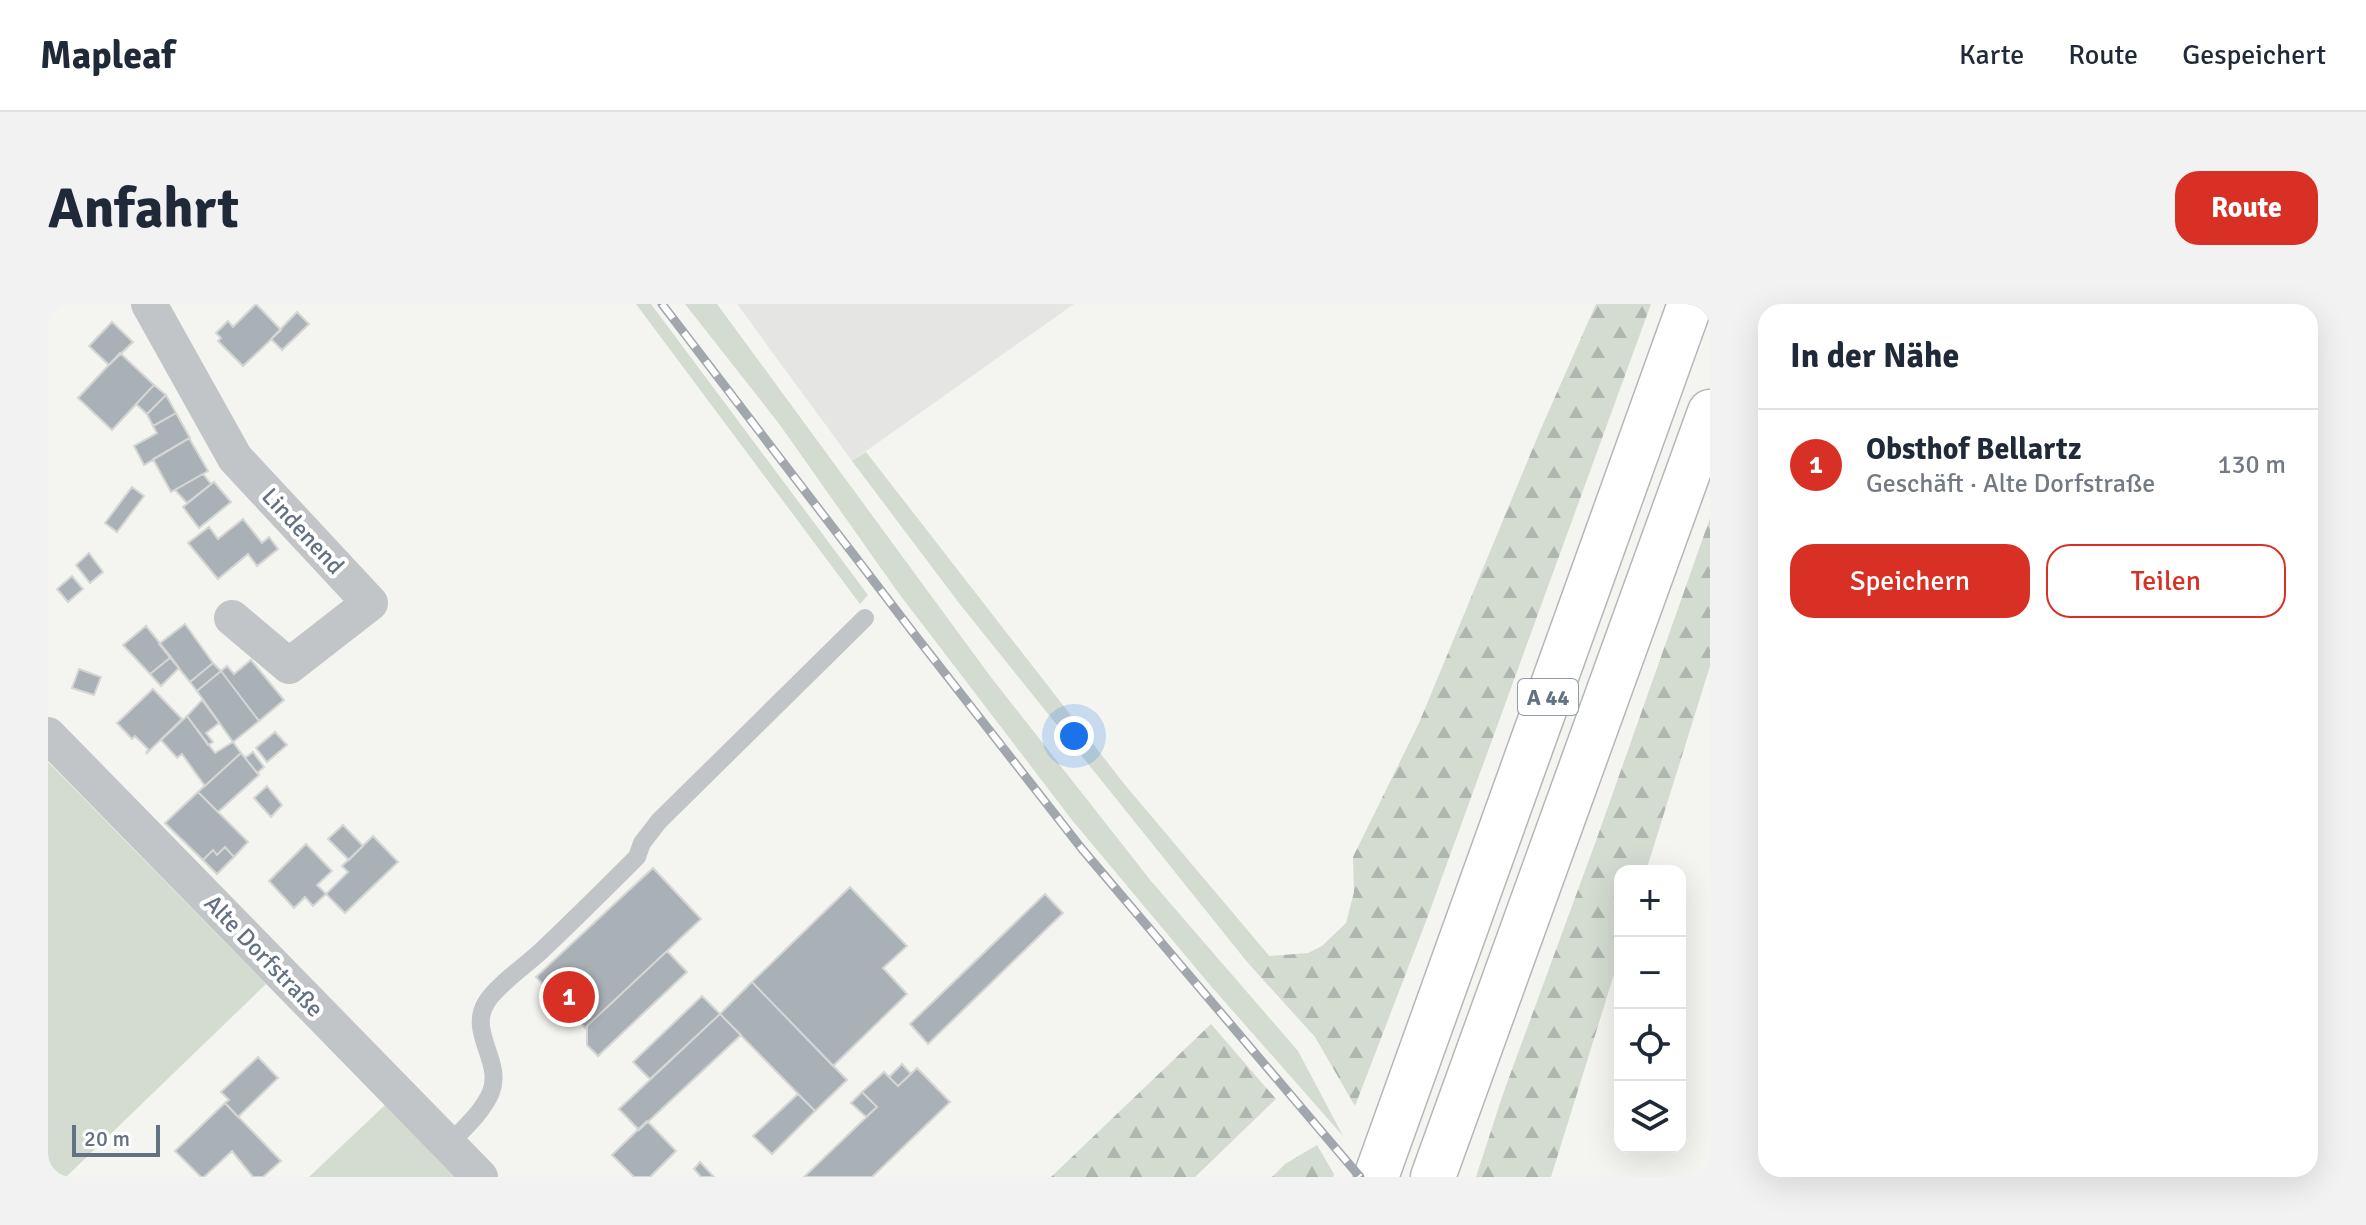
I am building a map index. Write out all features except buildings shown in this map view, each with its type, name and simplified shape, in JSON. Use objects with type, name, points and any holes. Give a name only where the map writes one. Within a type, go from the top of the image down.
[{"type":"highway","name":"A 44","points":[[1376,1177],[1690,304]]},
{"type":"highway","name":"A 44","points":[[1439,1160],[1710,412]]},
{"type":"street","name":"Lindenend","points":[[149,304],[235,458],[370,603],[289,666],[232,618]]},
{"type":"street","name":"Alte Dorfstraße","points":[[48,735],[480,1177]]},
{"type":"lane","points":[[448,1145],[474,1117],[492,1091],[493,1066],[480,1032],[479,1019],[487,1001],[637,857],[642,843],[659,821],[865,618]]},
{"type":"shaded area","points":[[737,304],[1074,304],[852,461]]},
{"type":"green space","points":[[636,304],[651,304],[868,595],[860,604]]},
{"type":"green space","points":[[685,304],[717,304],[990,676],[1151,881],[1298,1051],[1343,1136],[1210,985],[1072,820],[897,591],[780,425]]},
{"type":"green space","points":[[1596,304],[1651,304],[1426,921],[1355,1106],[1315,1037],[1248,963],[1259,957],[1308,953],[1322,946],[1346,923],[1354,892],[1353,857],[1419,723]]},
{"type":"green space","points":[[866,452],[1125,785],[1271,958],[1259,957],[1248,963],[959,603],[852,461]]},
{"type":"green space","points":[[1710,518],[1710,666],[1648,865],[1614,865],[1614,974],[1551,1177],[1476,1177],[1503,1094]]},
{"type":"green space","points":[[48,762],[266,984],[66,1177],[48,1177]]},
{"type":"green space","points":[[1211,1024],[1276,1099],[1195,1177],[1051,1177]]},
{"type":"green space","points":[[385,1105],[456,1177],[309,1177]]},
{"type":"green space","points":[[1317,1145],[1333,1177],[1272,1177],[1285,1164]]},
{"type":"railway","points":[[662,304],[1082,849],[1360,1177]]},
{"type":"place","name":"Obsthof Bellartz","points":[[569,997]]}]
